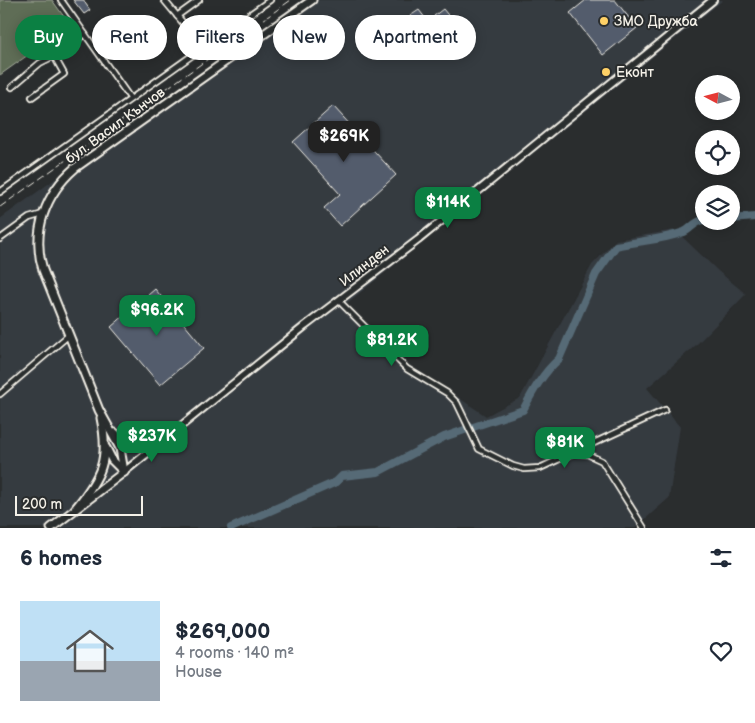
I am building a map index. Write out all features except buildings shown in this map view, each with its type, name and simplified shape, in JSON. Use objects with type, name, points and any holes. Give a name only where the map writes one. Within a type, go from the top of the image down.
[{"type":"main road","name":"бул. Васил Кънчов","points":[[124,472],[120,448],[99,410],[40,259],[38,237],[43,214],[53,193],[75,168],[312,0]]},
{"type":"main road","name":"бул. Васил Кънчов","points":[[75,509],[99,476],[104,464],[106,446],[99,410]]},
{"type":"main road","points":[[107,424],[121,440],[131,444],[144,445],[167,438]]},
{"type":"main road","points":[[106,446],[112,460],[124,472]]},
{"type":"main road","name":"Илинден","points":[[51,528],[124,472]]},
{"type":"street","points":[[61,0],[130,98]]},
{"type":"street","points":[[164,0],[177,16]]},
{"type":"street","points":[[178,15],[199,0]]},
{"type":"street","points":[[249,15],[270,0]]},
{"type":"street","name":"Илинден","points":[[124,472],[418,240],[713,0]]},
{"type":"street","points":[[12,87],[46,60]]},
{"type":"street","points":[[32,97],[64,74],[56,60]]},
{"type":"street","points":[[0,192],[184,60]]},
{"type":"street","points":[[0,238],[29,218],[43,214]]},
{"type":"street","points":[[339,301],[408,369],[448,393],[457,403],[479,449],[524,469],[540,468],[576,453],[665,410]]},
{"type":"street","points":[[0,394],[69,335]]},
{"type":"street","points":[[576,453],[587,454],[602,461],[644,528]]},
{"type":"shaded area","points":[[302,0],[723,0],[346,304],[408,364],[486,416],[520,398],[592,265],[616,240],[675,230],[719,272],[746,294],[696,345],[647,388],[680,427],[669,498],[635,528],[0,528],[0,219],[219,60],[263,60],[263,28],[273,21],[273,60],[345,60],[345,15],[281,15]]},
{"type":"green space","points":[[0,0],[52,0],[63,15],[15,15],[15,60],[21,60],[0,75]]},
{"type":"waterway","points":[[740,218],[755,217]]},
{"type":"waterway","points":[[231,528],[336,482],[342,476],[378,472],[444,437],[523,410],[543,376],[559,359],[596,274],[616,246],[676,235],[695,224]]},
{"type":"railway","points":[[0,207],[291,0]]},
{"type":"place","name":"ЗМО Дружба","points":[[604,21]]},
{"type":"place","name":"Еконт","points":[[606,72]]}]
